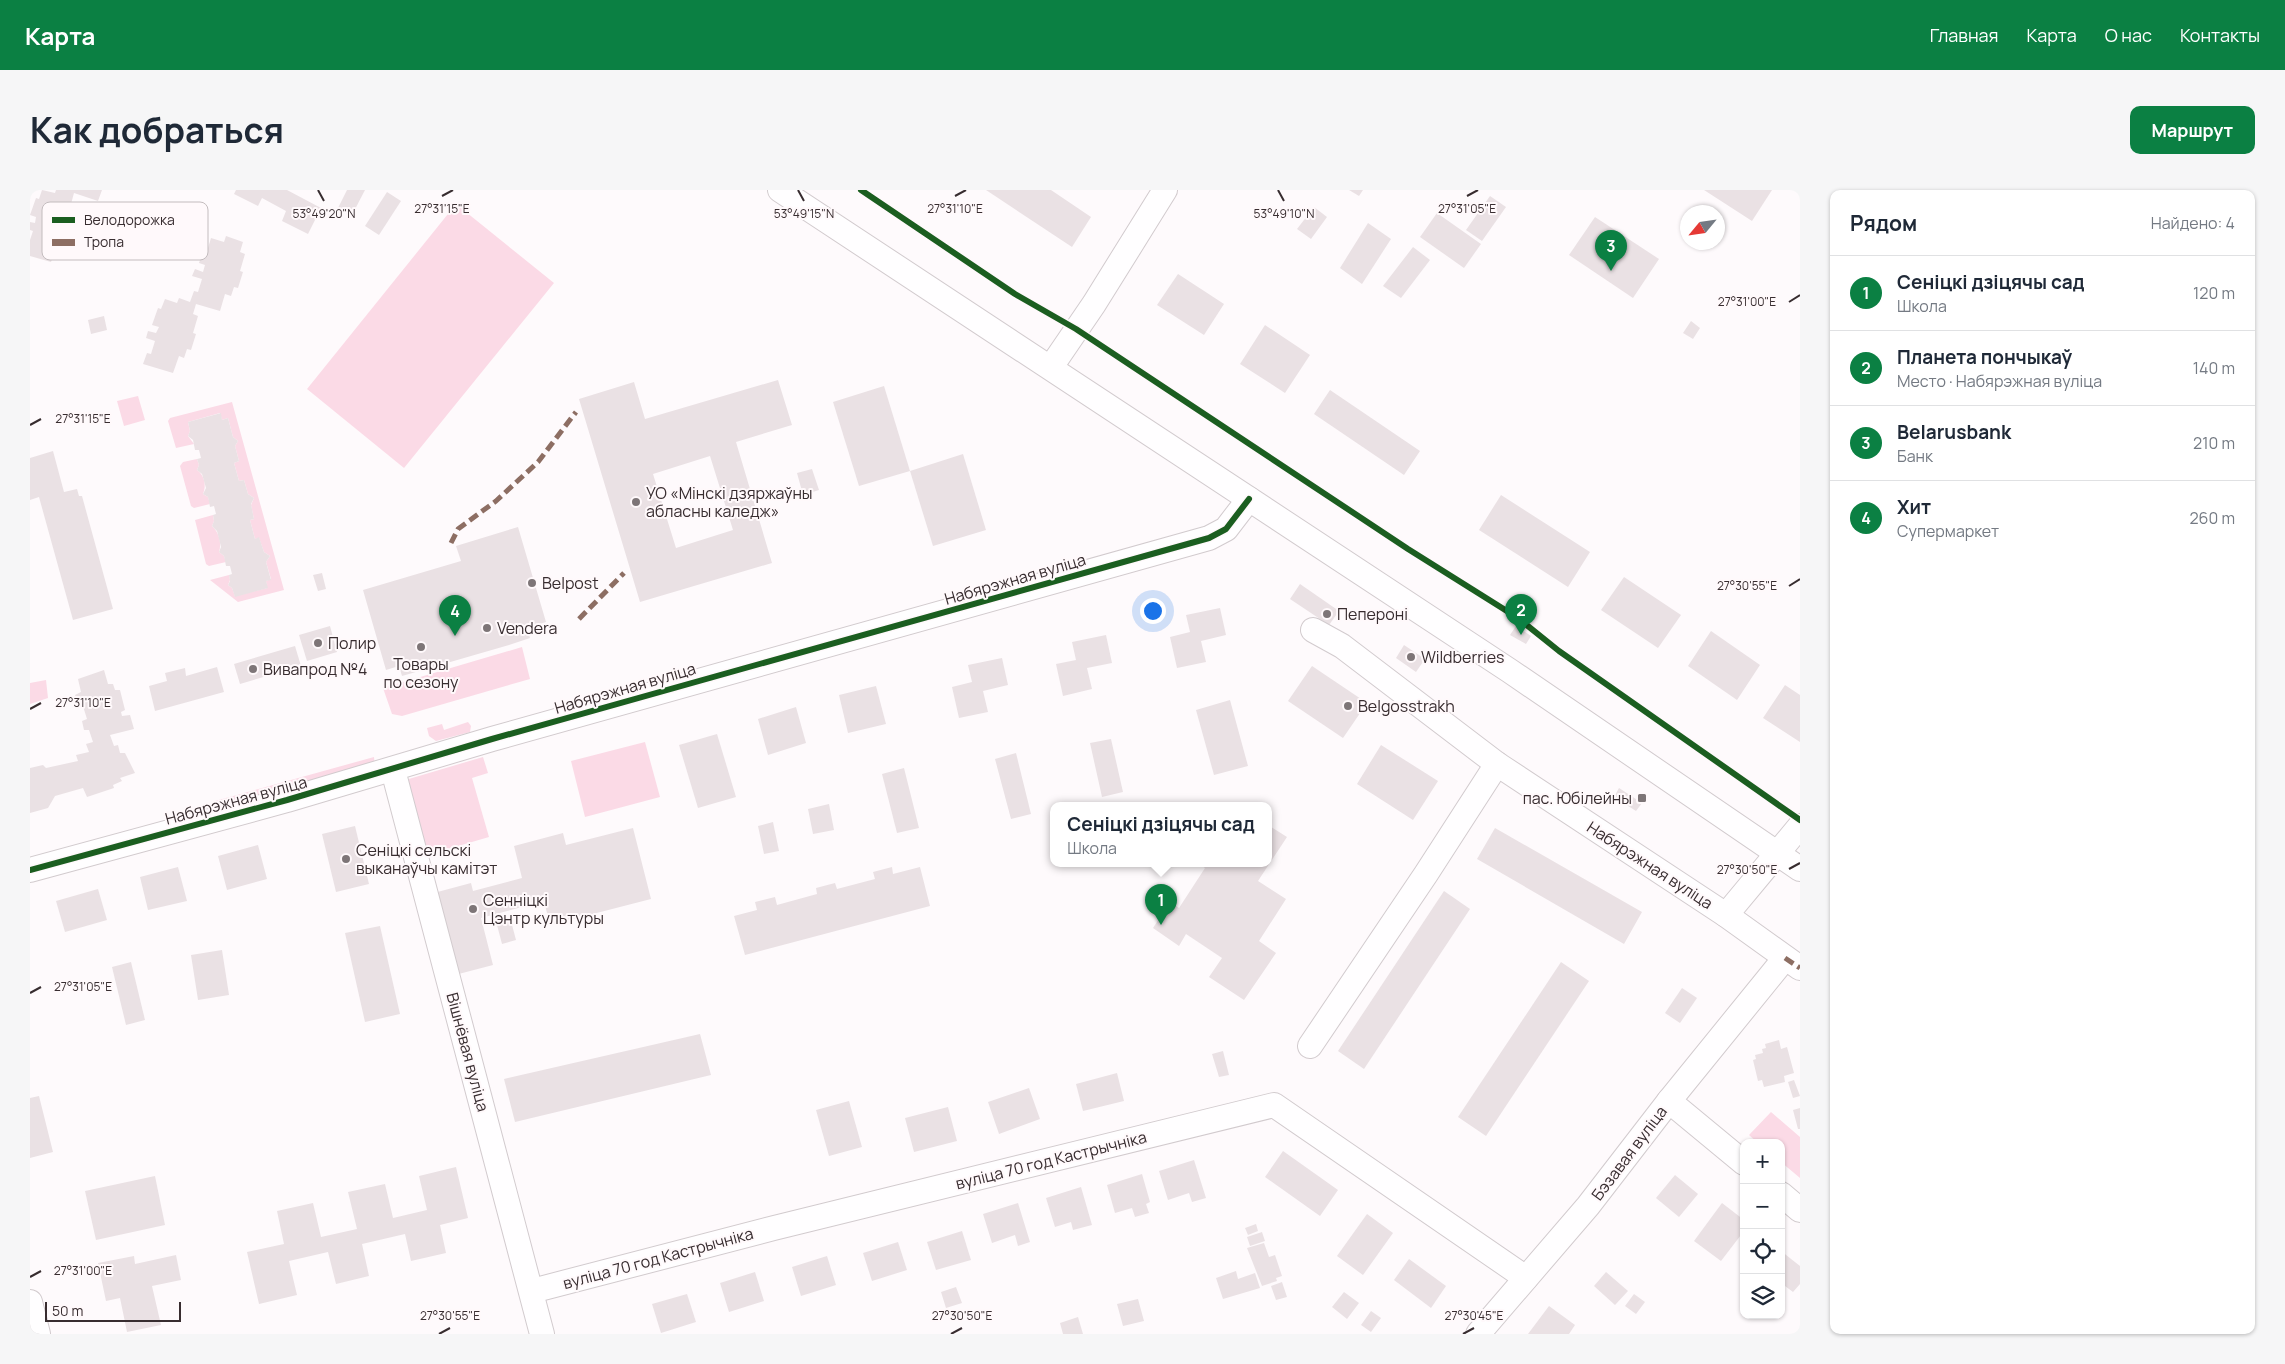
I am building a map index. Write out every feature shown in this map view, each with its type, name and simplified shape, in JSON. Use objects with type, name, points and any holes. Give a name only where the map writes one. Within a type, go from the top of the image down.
[{"type":"street","points":[[780,190],[1510,670],[1800,869]]},
{"type":"street","points":[[1051,367],[1094,304],[1165,190]]},
{"type":"street","name":"Набярэжная вуліца","points":[[30,870],[393,770],[492,739],[1196,542],[1226,529],[1249,499]]},
{"type":"street","name":"Набярэжная вуліца","points":[[1313,630],[1342,646],[1497,764],[1726,915],[1793,963]]},
{"type":"street","points":[[1310,1046],[1426,874],[1497,764]]},
{"type":"street","name":"Вішнёвая вуліца","points":[[393,770],[542,1334]]},
{"type":"street","points":[[1726,915],[1800,826]]},
{"type":"street","points":[[1669,1101],[1793,963]]},
{"type":"street","name":"Бэзавая вуліца","points":[[1478,1334],[1588,1206],[1669,1101],[1740,1160]]},
{"type":"street","name":"вуліца 70 год Кастрычніка","points":[[532,1291],[774,1228],[1274,1105],[1526,1278]]},
{"type":"street","points":[[1785,1197],[1800,1210]]},
{"type":"street","points":[[30,1302],[38,1334]]},
{"type":"shaded area","points":[[456,204],[554,283],[404,468],[307,389]]},
{"type":"shaded area","points":[[138,396],[145,420],[124,426],[117,401]]},
{"type":"shaded area","points":[[232,402],[284,590],[238,602],[210,580],[229,575],[228,585],[232,588],[235,596],[267,588],[266,581],[271,579],[266,562],[270,556],[264,552],[259,538],[255,539],[250,520],[254,519],[251,505],[254,498],[248,494],[244,480],[239,481],[234,463],[239,461],[235,446],[238,441],[233,437],[228,418],[222,420],[220,413],[188,422],[190,431],[188,436],[194,444],[176,448],[168,421],[170,418]]},
{"type":"shaded area","points":[[197,459],[199,465],[197,470],[205,484],[203,494],[208,497],[210,504],[194,508],[191,506],[180,466],[183,462]]},
{"type":"shaded area","points":[[213,515],[214,521],[212,526],[219,538],[219,552],[224,556],[226,562],[209,566],[206,564],[195,520]]},
{"type":"shaded area","points":[[522,647],[530,679],[402,716],[392,714],[383,688]]},
{"type":"shaded area","points":[[46,680],[48,698],[30,704],[30,683]]},
{"type":"shaded area","points":[[468,722],[471,726],[470,732],[436,741],[429,736],[427,728],[442,724],[444,730]]},
{"type":"shaded area","points":[[645,742],[660,797],[585,817],[571,761]]},
{"type":"shaded area","points":[[374,757],[375,768],[218,813],[215,801]]},
{"type":"shaded area","points":[[483,757],[488,773],[472,778],[489,837],[424,856],[402,781]]},
{"type":"shaded area","points":[[1771,1112],[1800,1137],[1800,1178],[1785,1165],[1785,1139],[1754,1139],[1749,1135]]},
{"type":"building","points":[[42,190],[55,193],[56,190],[102,190],[98,201],[74,193],[72,202],[42,202],[42,259],[30,256],[30,240],[33,231],[30,230],[30,222],[35,223],[36,217],[30,215],[36,198],[39,199]]},
{"type":"building","points":[[236,190],[287,190],[321,208],[308,234],[282,221],[286,211],[262,198],[258,206],[234,194]]},
{"type":"building","points":[[347,190],[365,190],[352,215],[338,208]]},
{"type":"building","points":[[986,190],[1051,190],[1091,217],[1072,247]]},
{"type":"building","points":[[1349,190],[1363,190],[1359,196]]},
{"type":"building","points":[[1704,190],[1772,190],[1752,221]]},
{"type":"building","points":[[387,192],[401,201],[379,235],[365,226]]},
{"type":"building","points":[[1490,196],[1506,207],[1482,241],[1466,230]]},
{"type":"building","points":[[1314,207],[1327,217],[1311,239],[1297,229]]},
{"type":"building","points":[[1437,213],[1481,244],[1464,268],[1420,237]]},
{"type":"building","points":[[1595,217],[1659,259],[1633,298],[1569,255]]},
{"type":"building","points":[[1368,223],[1391,239],[1362,284],[1340,268]]},
{"type":"building","points":[[226,236],[243,242],[240,252],[245,254],[240,271],[243,272],[238,288],[234,287],[231,296],[225,294],[220,311],[196,304],[193,314],[198,316],[193,333],[196,334],[191,350],[187,349],[184,358],[179,356],[173,373],[143,364],[147,353],[151,354],[155,341],[146,338],[148,331],[156,333],[159,327],[152,325],[158,308],[161,309],[165,299],[177,303],[179,298],[190,302],[194,291],[198,292],[202,279],[192,276],[195,269],[203,272],[205,265],[199,263],[200,260],[208,260],[208,248],[211,238],[224,242]]},
{"type":"building","points":[[1413,247],[1430,260],[1401,298],[1383,286]]},
{"type":"building","points":[[1178,274],[1224,304],[1204,335],[1157,305]]},
{"type":"building","points":[[104,316],[107,330],[91,334],[88,320]]},
{"type":"building","points":[[1691,321],[1700,328],[1693,339],[1683,333]]},
{"type":"building","points":[[1265,325],[1310,355],[1285,393],[1240,364]]},
{"type":"building","name":"УО «Мінскі дзяржаўны абласны каледж»","points":[[778,380],[792,425],[736,442],[772,563],[640,602],[579,399],[634,382],[645,419]],"holes":[[[710,456],[733,530],[676,548],[653,474]]]},
{"type":"building","points":[[884,386],[910,471],[859,486],[833,402]]},
{"type":"building","points":[[1330,390],[1420,451],[1404,475],[1314,414]]},
{"type":"building","points":[[221,413],[222,420],[228,418],[233,437],[238,441],[235,446],[239,461],[234,463],[239,481],[244,480],[248,494],[254,498],[251,504],[254,519],[250,520],[255,539],[259,537],[264,552],[270,556],[266,562],[271,580],[266,581],[268,588],[235,597],[232,588],[228,585],[230,581],[229,575],[232,574],[230,566],[226,566],[224,556],[219,552],[221,547],[217,531],[212,526],[214,521],[213,515],[216,514],[214,506],[210,507],[208,497],[203,494],[206,488],[202,474],[197,470],[199,465],[197,459],[201,458],[199,450],[195,450],[193,440],[188,436],[190,431],[188,422]]},
{"type":"building","points":[[53,451],[64,492],[77,489],[79,496],[82,496],[113,609],[73,620],[39,497],[30,500],[30,458]]},
{"type":"building","points":[[963,454],[986,530],[933,546],[910,471]]},
{"type":"building","points":[[812,469],[819,490],[803,495],[797,473]]},
{"type":"building","points":[[1501,495],[1590,552],[1568,587],[1479,530]]},
{"type":"building","points":[[518,527],[546,622],[527,628],[530,638],[509,645],[402,676],[399,666],[386,670],[363,590],[461,561],[456,546]]},
{"type":"building","points":[[322,573],[326,589],[318,591],[313,575]]},
{"type":"building","points":[[1624,577],[1681,615],[1658,648],[1601,610]]},
{"type":"building","points":[[1300,584],[1339,611],[1329,625],[1290,599]]},
{"type":"building","points":[[1220,608],[1226,635],[1201,641],[1206,662],[1177,668],[1170,637],[1190,632],[1186,615]]},
{"type":"building","name":"Полир","points":[[330,626],[337,652],[307,661],[299,635]]},
{"type":"building","points":[[1516,626],[1531,636],[1526,644],[1510,635]]},
{"type":"building","points":[[1711,631],[1760,665],[1737,700],[1688,666]]},
{"type":"building","points":[[1106,635],[1112,663],[1087,668],[1092,689],[1063,696],[1056,664],[1076,660],[1072,642]]},
{"type":"building","points":[[1404,645],[1425,659],[1416,672],[1396,658]]},
{"type":"building","points":[[295,646],[301,666],[240,684],[234,664]]},
{"type":"building","points":[[1002,658],[1008,685],[983,691],[988,712],[959,718],[952,687],[972,682],[968,665]]},
{"type":"building","points":[[1312,666],[1367,703],[1343,738],[1288,701]]},
{"type":"building","points":[[217,667],[224,692],[155,711],[149,686],[167,681],[165,673],[185,668],[186,676]]},
{"type":"building","points":[[104,670],[108,684],[113,684],[115,690],[120,690],[125,710],[121,712],[122,716],[130,715],[134,729],[110,735],[114,746],[118,745],[120,753],[125,753],[135,773],[120,778],[122,781],[113,785],[114,788],[87,797],[83,788],[55,796],[48,808],[30,813],[30,768],[43,765],[46,768],[78,761],[76,755],[89,752],[86,744],[93,742],[89,730],[84,730],[82,721],[87,719],[82,703],[79,705],[75,695],[81,692],[78,679]]},
{"type":"building","points":[[1785,685],[1800,695],[1800,742],[1763,718]]},
{"type":"building","points":[[876,686],[886,724],[848,733],[839,695]]},
{"type":"building","points":[[1230,700],[1248,766],[1214,775],[1196,710]]},
{"type":"building","points":[[796,707],[806,743],[768,755],[758,719]]},
{"type":"building","points":[[717,734],[736,797],[698,808],[679,745]]},
{"type":"building","points":[[1111,739],[1123,792],[1102,797],[1090,743]]},
{"type":"building","points":[[1381,745],[1438,781],[1413,820],[1357,784]]},
{"type":"building","points":[[1016,753],[1031,814],[1011,819],[995,759]]},
{"type":"building","points":[[904,768],[919,828],[897,833],[882,774]]},
{"type":"building","points":[[1619,788],[1642,803],[1636,811],[1614,797]]},
{"type":"building","points":[[829,804],[834,830],[813,834],[808,809]]},
{"type":"building","points":[[773,822],[779,851],[764,854],[758,826]]},
{"type":"building","name":"Сеніцкі сельскі выканаўчы камітэт","points":[[355,826],[369,884],[336,892],[322,834]]},
{"type":"building","name":"Сенніцкі Цэнтр культуры","points":[[633,828],[651,899],[550,925],[544,901],[481,918],[493,965],[451,976],[430,894],[471,883],[473,891],[522,878],[514,846],[563,833],[566,845]]},
{"type":"building","points":[[1272,828],[1287,837],[1272,860]]},
{"type":"building","points":[[1495,828],[1642,912],[1624,944],[1477,859]]},
{"type":"building","points":[[258,845],[267,879],[227,890],[218,856]]},
{"type":"building","points":[[178,867],[187,901],[148,910],[140,877]]},
{"type":"building","points":[[892,867],[893,874],[920,867],[930,906],[745,955],[734,916],[757,910],[755,902],[775,897],[777,905],[817,894],[816,888],[835,883],[837,889],[875,879],[873,872]]},
{"type":"building","points":[[1204,867],[1267,867],[1258,881],[1286,899],[1259,941],[1276,953],[1244,1000],[1209,977],[1222,958],[1186,934],[1179,946],[1153,928],[1170,902],[1179,908],[1205,868]]},
{"type":"building","points":[[98,889],[107,920],[65,932],[56,901]]},
{"type":"building","points":[[1444,891],[1470,909],[1364,1069],[1338,1051]]},
{"type":"building","points":[[511,921],[516,940],[502,944],[497,925]]},
{"type":"building","points":[[380,926],[400,1014],[365,1022],[345,933]]},
{"type":"building","points":[[222,950],[229,995],[198,1000],[191,955]]},
{"type":"building","points":[[131,962],[145,1020],[126,1025],[112,967]]},
{"type":"building","points":[[1561,962],[1589,981],[1486,1136],[1458,1117]]},
{"type":"building","points":[[1682,988],[1697,998],[1680,1023],[1665,1013]]},
{"type":"building","points":[[700,1034],[711,1075],[515,1122],[504,1079]]},
{"type":"building","points":[[1779,1040],[1781,1049],[1787,1047],[1794,1073],[1784,1076],[1785,1082],[1764,1087],[1762,1080],[1758,1081],[1753,1060],[1756,1059],[1755,1055],[1763,1053],[1762,1049],[1766,1048],[1765,1044]]},
{"type":"building","points":[[1223,1051],[1229,1075],[1219,1077],[1212,1054]]},
{"type":"building","points":[[1117,1073],[1124,1101],[1083,1111],[1076,1084]]},
{"type":"building","points":[[1794,1080],[1800,1096],[1793,1098],[1788,1082]]},
{"type":"building","points":[[1029,1088],[1040,1119],[999,1134],[988,1102]]},
{"type":"building","points":[[39,1096],[53,1152],[30,1158],[30,1098]]},
{"type":"building","points":[[849,1101],[862,1147],[829,1156],[816,1110]]},
{"type":"building","points":[[948,1107],[957,1141],[914,1152],[905,1118]]},
{"type":"building","points":[[1800,1108],[1800,1129],[1798,1129],[1793,1110]]},
{"type":"building","points":[[1283,1151],[1338,1190],[1320,1216],[1265,1177]]},
{"type":"building","points":[[1194,1160],[1206,1198],[1192,1202],[1189,1193],[1168,1200],[1159,1171]]},
{"type":"building","points":[[456,1167],[468,1218],[440,1225],[446,1253],[411,1261],[405,1234],[362,1244],[369,1276],[336,1284],[328,1252],[289,1261],[297,1295],[259,1304],[247,1252],[284,1244],[277,1211],[313,1203],[321,1237],[357,1229],[348,1192],[385,1184],[393,1218],[427,1210],[419,1176]]},
{"type":"building","points":[[1142,1174],[1150,1202],[1146,1204],[1149,1213],[1135,1217],[1132,1208],[1115,1213],[1107,1185]]},
{"type":"building","points":[[1675,1175],[1698,1194],[1679,1217],[1656,1198]]},
{"type":"building","points":[[155,1176],[165,1225],[96,1240],[85,1191]]},
{"type":"building","points":[[1081,1187],[1092,1225],[1073,1230],[1071,1222],[1055,1227],[1046,1198]]},
{"type":"building","points":[[1018,1203],[1030,1242],[1018,1246],[1015,1235],[992,1243],[983,1214]]},
{"type":"building","points":[[1722,1203],[1740,1217],[1740,1236],[1721,1261],[1694,1241]]},
{"type":"building","points":[[1367,1214],[1393,1233],[1363,1275],[1337,1256]]},
{"type":"building","points":[[1256,1224],[1258,1231],[1248,1235],[1245,1228]]},
{"type":"building","points":[[962,1231],[971,1260],[936,1270],[927,1242]]},
{"type":"building","points":[[1262,1232],[1265,1241],[1250,1246],[1247,1237]]},
{"type":"building","points":[[898,1242],[907,1270],[872,1281],[863,1253]]},
{"type":"building","points":[[1264,1243],[1269,1257],[1275,1255],[1282,1276],[1276,1278],[1277,1281],[1262,1286],[1247,1248]]},
{"type":"building","points":[[1785,1254],[1800,1266],[1800,1284],[1793,1292],[1785,1286]]},
{"type":"building","points":[[176,1255],[181,1280],[152,1286],[161,1325],[127,1332],[120,1298],[106,1301],[98,1263],[134,1256],[135,1264]]},
{"type":"building","points":[[827,1256],[836,1285],[801,1296],[792,1267]]},
{"type":"building","points":[[1409,1259],[1446,1286],[1431,1308],[1394,1280]]},
{"type":"building","points":[[1236,1271],[1238,1279],[1255,1273],[1260,1288],[1223,1299],[1216,1278]]},
{"type":"building","points":[[755,1272],[764,1301],[729,1312],[720,1283]]},
{"type":"building","points":[[1606,1272],[1628,1291],[1615,1305],[1594,1286]]},
{"type":"building","points":[[1282,1282],[1287,1297],[1276,1300],[1271,1286]]},
{"type":"building","points":[[956,1287],[962,1303],[946,1308],[941,1292]]},
{"type":"building","points":[[1344,1292],[1359,1303],[1347,1319],[1332,1307]]},
{"type":"building","points":[[687,1294],[696,1322],[661,1333],[652,1304]]},
{"type":"building","points":[[1634,1294],[1645,1302],[1636,1314],[1625,1306]]},
{"type":"building","points":[[1138,1299],[1144,1321],[1123,1326],[1117,1304]]},
{"type":"building","points":[[1549,1306],[1575,1325],[1569,1334],[1528,1334]]},
{"type":"building","points":[[1371,1311],[1381,1318],[1371,1332],[1361,1325]]},
{"type":"building","points":[[1078,1317],[1083,1334],[1063,1334],[1060,1323]]},
{"type":"marked path","points":[[451,543],[458,529],[496,501],[538,462],[576,412]]},
{"type":"marked path","points":[[579,619],[624,573]]},
{"type":"marked path","points":[[1785,958],[1800,968]]},
{"type":"cycle path","points":[[861,190],[1015,294],[1076,329],[1408,549],[1518,618],[1559,651],[1800,820]]},
{"type":"cycle path","points":[[30,870],[287,800],[492,739],[1209,538],[1226,529],[1249,499]]},
{"type":"place","name":"Belarusbank","points":[[1611,271]]},
{"type":"place","name":"УО «Мінскі дзяржаўны абласны каледж»","points":[[636,502]]},
{"type":"place","name":"Belpost","points":[[532,583]]},
{"type":"place","name":"Пепероні","points":[[1327,614]]},
{"type":"place","name":"Vendera","points":[[487,628]]},
{"type":"place","name":"Планета пончыкаў","points":[[1521,635]]},
{"type":"place","name":"Хит","points":[[455,636]]},
{"type":"place","name":"Полир","points":[[318,643]]},
{"type":"place","name":"Товары по сезону","points":[[421,647]]},
{"type":"place","name":"Wildberries","points":[[1411,657]]},
{"type":"place","name":"Вивапрод №4","points":[[253,669]]},
{"type":"place","name":"Belgosstrakh","points":[[1348,706]]},
{"type":"place","name":"пас. Юбілейны","points":[[1642,798]]},
{"type":"place","name":"Сеніцкі сельскі выканаўчы камітэт","points":[[346,859]]},
{"type":"place","name":"Сенніцкі Цэнтр культуры","points":[[473,909]]},
{"type":"place","name":"Сеніцкі дзіцячы сад","points":[[1161,925]]}]
